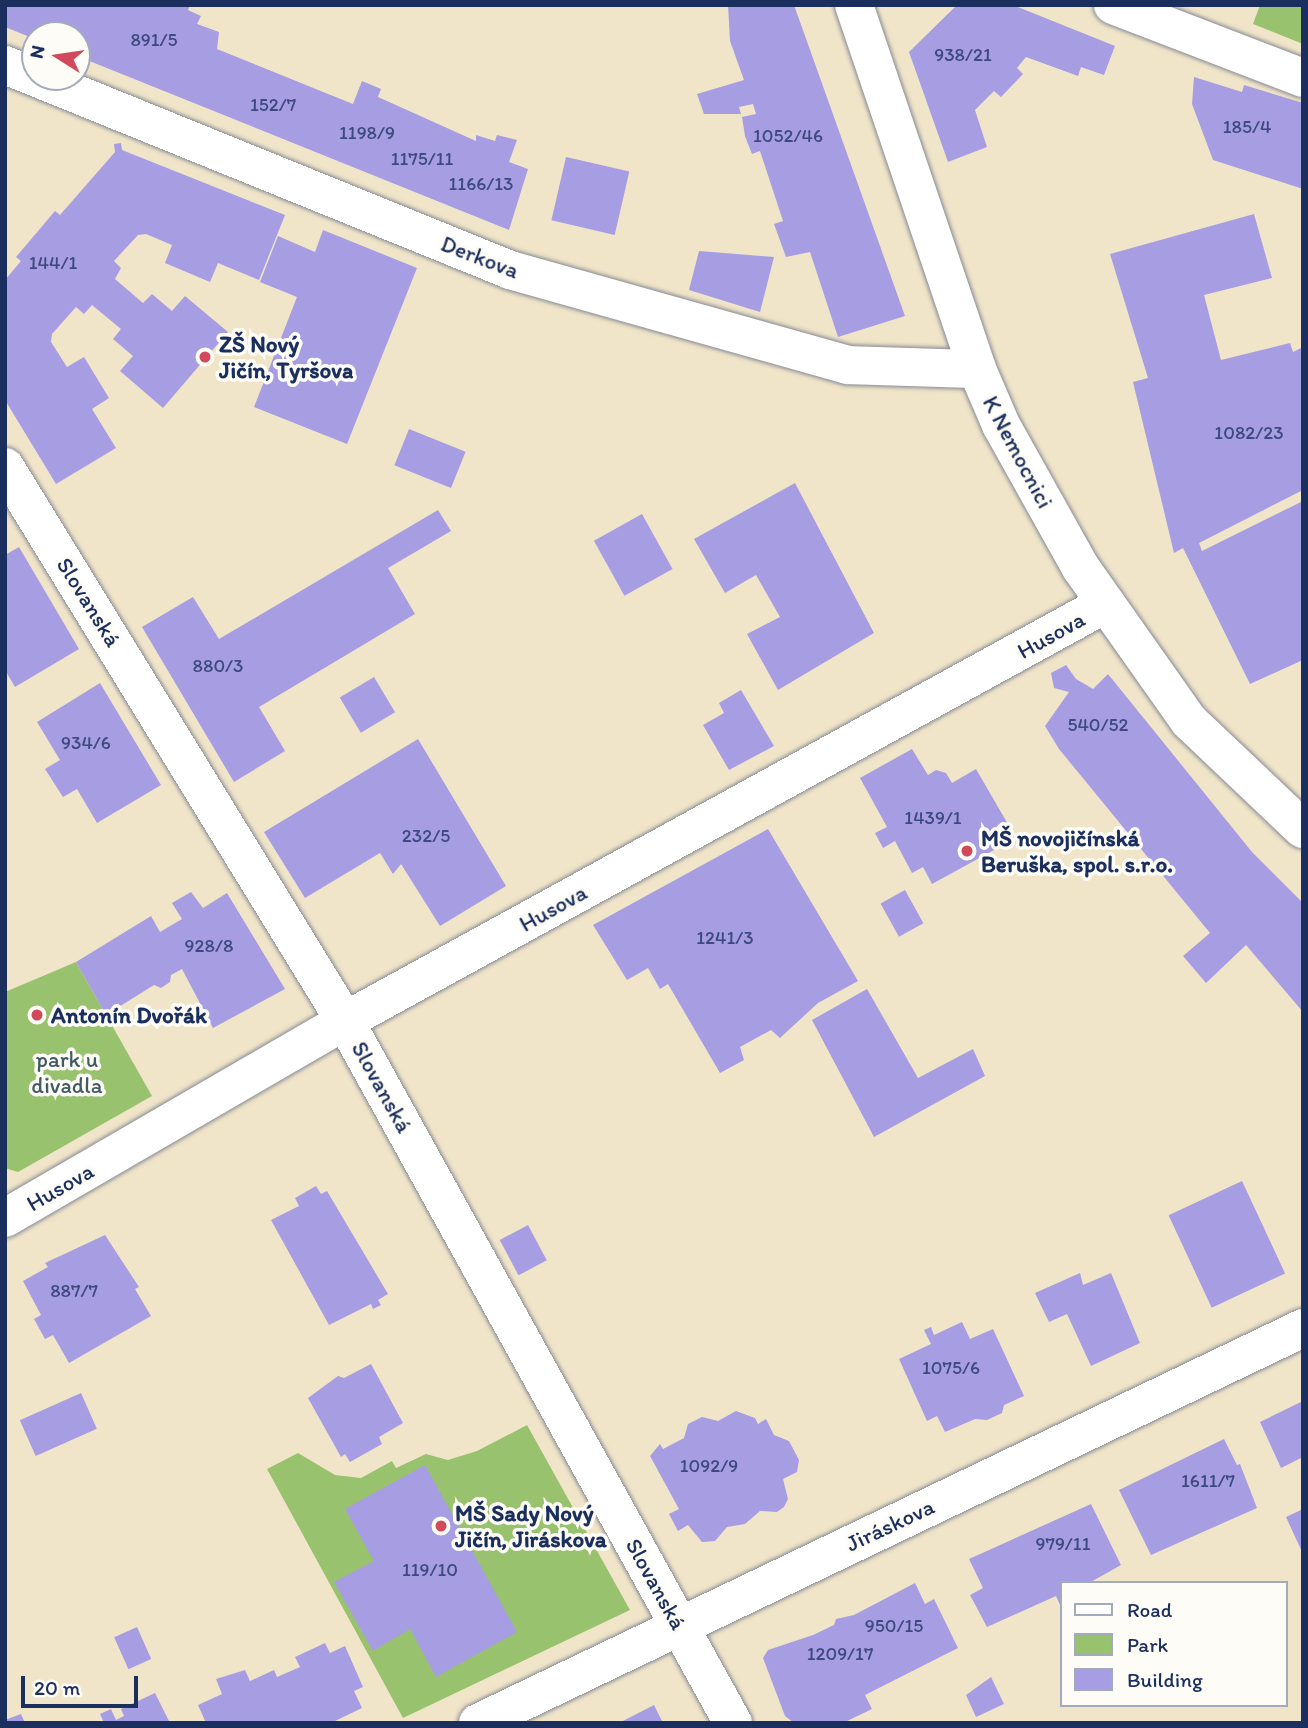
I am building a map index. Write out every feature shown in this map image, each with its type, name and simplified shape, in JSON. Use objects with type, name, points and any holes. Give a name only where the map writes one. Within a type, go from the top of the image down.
[{"type":"street","name":"K Nemocnici","points":[[854,5],[976,369],[1000,425],[1105,604],[1189,721],[1303,830]]},
{"type":"street","points":[[1113,5],[1303,78]]},
{"type":"street","name":"Derkova","points":[[5,65],[510,270],[848,365],[976,369]]},
{"type":"street","name":"Slovanská","points":[[5,467],[345,1021],[733,1723]]},
{"type":"street","name":"Husova","points":[[6,1216],[345,1021],[1105,604]]},
{"type":"street","name":"Jiráskova","points":[[478,1723],[1303,1328]]},
{"type":"green space","points":[[1260,5],[1303,5],[1303,44],[1253,24]]},
{"type":"green space","name":"park u divadla","points":[[76,962],[152,1096],[18,1172],[5,1168],[5,992]]},
{"type":"green space","name":"MŠ Sady Nový Jičín, Jiráskova","points":[[527,1425],[630,1610],[403,1718],[267,1469],[298,1453],[335,1475],[361,1478],[392,1461],[396,1468],[426,1454],[448,1460],[477,1451]]},
{"type":"building","points":[[5,5],[190,5],[188,10],[201,16],[197,24],[219,32],[217,49],[353,104],[362,81],[381,89],[378,97],[476,141],[476,135],[495,141],[497,135],[517,140],[509,162],[528,169],[509,230],[91,62],[91,21],[21,21],[21,33],[5,27]]},
{"type":"building","points":[[728,5],[794,5],[905,316],[838,337],[810,252],[786,257],[774,224],[783,221],[760,151],[752,154],[745,136],[742,117],[756,114],[753,104],[739,107],[741,114],[704,114],[697,94],[744,80],[730,41]]},
{"type":"building","points":[[957,5],[1013,5],[1115,46],[1104,75],[1081,67],[1078,76],[1026,57],[1017,68],[1023,74],[1001,97],[994,91],[975,110],[987,147],[948,162],[909,52]]},
{"type":"building","points":[[1194,77],[1242,92],[1244,85],[1303,103],[1303,189],[1213,160],[1192,104]]},
{"type":"building","points":[[121,143],[122,150],[285,215],[259,280],[218,263],[210,282],[165,263],[172,245],[146,234],[138,235],[114,261],[121,268],[115,279],[143,303],[152,294],[172,311],[185,296],[228,332],[163,408],[120,371],[133,356],[113,339],[121,329],[92,305],[84,314],[76,307],[52,334],[51,342],[67,367],[84,357],[109,398],[92,409],[116,448],[56,484],[5,400],[5,280],[21,261],[16,257],[55,211],[60,215],[115,152],[114,144]]},
{"type":"building","points":[[566,157],[629,172],[615,235],[551,220]]},
{"type":"building","points":[[1254,214],[1272,278],[1204,295],[1221,360],[1290,343],[1293,352],[1303,347],[1303,490],[1199,543],[1202,551],[1303,501],[1303,660],[1250,684],[1183,548],[1174,553],[1133,382],[1148,378],[1110,254]]},
{"type":"building","points":[[323,230],[417,268],[347,444],[254,407],[297,297],[260,282],[278,236],[315,252]]},
{"type":"building","points":[[699,251],[774,257],[760,312],[689,290]]},
{"type":"building","points":[[409,429],[466,452],[451,488],[394,465]]},
{"type":"building","points":[[795,483],[874,633],[778,690],[747,634],[780,617],[756,575],[725,593],[694,539]]},
{"type":"building","points":[[438,510],[451,531],[388,568],[415,614],[259,707],[285,751],[234,782],[142,627],[193,597],[219,639]]},
{"type":"building","points":[[642,514],[673,569],[624,596],[594,541]]},
{"type":"building","points":[[19,547],[79,649],[15,687],[5,670],[5,555]]},
{"type":"building","points":[[1066,665],[1076,679],[1093,689],[1108,674],[1252,852],[1303,903],[1303,1012],[1246,945],[1206,983],[1183,956],[1210,933],[1059,749],[1045,726],[1069,692],[1054,688],[1051,673]]},
{"type":"building","points":[[374,677],[395,712],[361,733],[340,698]]},
{"type":"building","points":[[100,683],[161,785],[97,823],[77,789],[63,797],[45,769],[60,760],[37,722]]},
{"type":"building","points":[[741,690],[774,746],[729,770],[703,725],[724,713],[719,703]]},
{"type":"building","points":[[418,739],[506,886],[440,926],[401,864],[393,874],[380,853],[305,898],[264,832]]},
{"type":"building","points":[[912,749],[928,775],[936,770],[946,773],[952,783],[976,769],[1016,838],[932,884],[923,867],[912,873],[895,841],[883,848],[875,833],[887,827],[860,778]]},
{"type":"building","points":[[768,829],[858,981],[818,1003],[780,1038],[771,1030],[740,1047],[744,1060],[720,1073],[668,984],[660,989],[648,968],[627,980],[593,925]]},
{"type":"building","points":[[905,890],[923,923],[899,937],[881,904]]},
{"type":"building","points":[[191,892],[203,908],[227,893],[285,989],[213,1028],[182,969],[171,975],[170,982],[161,988],[154,985],[106,1015],[76,962],[151,916],[160,932],[182,919],[172,903]]},
{"type":"building","points":[[867,989],[918,1078],[973,1049],[985,1076],[874,1137],[812,1020]]},
{"type":"building","points":[[1242,1181],[1285,1273],[1212,1308],[1169,1215]]},
{"type":"building","points":[[316,1186],[321,1194],[327,1191],[388,1294],[378,1300],[381,1305],[373,1309],[371,1304],[329,1325],[271,1220],[299,1206],[295,1198]]},
{"type":"building","points":[[528,1225],[547,1260],[519,1275],[500,1240]]},
{"type":"building","points":[[105,1235],[139,1287],[135,1289],[151,1316],[69,1363],[53,1335],[45,1339],[34,1319],[41,1315],[23,1281],[48,1267],[45,1263]]},
{"type":"building","points":[[1080,1273],[1083,1285],[1111,1273],[1140,1343],[1091,1366],[1067,1314],[1049,1322],[1035,1293]]},
{"type":"building","points":[[962,1322],[970,1339],[993,1329],[1024,1396],[1004,1405],[1002,1413],[987,1420],[975,1419],[945,1432],[937,1416],[927,1421],[899,1359],[931,1344],[924,1330],[931,1327],[934,1335]]},
{"type":"building","points":[[371,1364],[403,1423],[379,1437],[382,1444],[350,1462],[345,1454],[341,1457],[308,1398],[338,1376],[344,1378]]},
{"type":"building","points":[[81,1393],[97,1429],[36,1456],[20,1420]]},
{"type":"building","points":[[1303,1401],[1303,1457],[1281,1468],[1260,1422]]},
{"type":"building","points":[[736,1411],[755,1418],[758,1424],[766,1419],[774,1435],[789,1441],[799,1460],[797,1472],[783,1479],[788,1499],[784,1507],[777,1512],[760,1511],[745,1524],[727,1527],[715,1541],[702,1542],[688,1525],[678,1531],[669,1514],[679,1509],[650,1456],[660,1444],[663,1449],[684,1438],[688,1424],[702,1417],[718,1421]]},
{"type":"building","points":[[1224,1439],[1237,1465],[1240,1464],[1257,1508],[1151,1555],[1119,1490]]},
{"type":"building","points":[[425,1465],[517,1632],[436,1677],[410,1629],[373,1651],[334,1582],[374,1561],[345,1509]]},
{"type":"building","points":[[1091,1504],[1121,1565],[1093,1581],[1060,1581],[1060,1605],[1056,1596],[987,1627],[970,1595],[983,1588],[969,1559]]},
{"type":"building","points":[[1303,1509],[1303,1554],[1286,1517]]},
{"type":"building","points":[[915,1583],[925,1604],[934,1599],[958,1648],[865,1695],[872,1709],[843,1723],[794,1723],[785,1716],[763,1658],[768,1650],[813,1635],[834,1625],[836,1619],[854,1615]]},
{"type":"building","points":[[137,1627],[151,1659],[128,1669],[114,1637]]},
{"type":"building","points":[[325,1643],[330,1653],[345,1646],[363,1687],[354,1691],[362,1708],[331,1723],[206,1723],[198,1705],[222,1694],[216,1679],[245,1670],[250,1681],[274,1670],[277,1677],[300,1667],[295,1657]]},
{"type":"building","points":[[991,1677],[1004,1704],[976,1717],[966,1695]]},
{"type":"building","points":[[155,1693],[170,1723],[104,1723],[100,1714],[111,1709],[116,1720],[124,1716],[121,1709]]},
{"type":"building","points":[[654,1705],[663,1723],[619,1723]]},
{"type":"building","points":[[21,1714],[25,1723],[5,1723],[5,1720]]},
{"type":"place","name":"ZŠ Nový Jičín, Tyršova","points":[[205,357]]},
{"type":"place","name":"MŠ novojičínská Beruška, spol. s.r.o.","points":[[967,851]]},
{"type":"place","name":"Antonín Dvořák","points":[[37,1015]]},
{"type":"place","name":"MŠ Sady Nový Jičín, Jiráskova","points":[[441,1526]]}]
